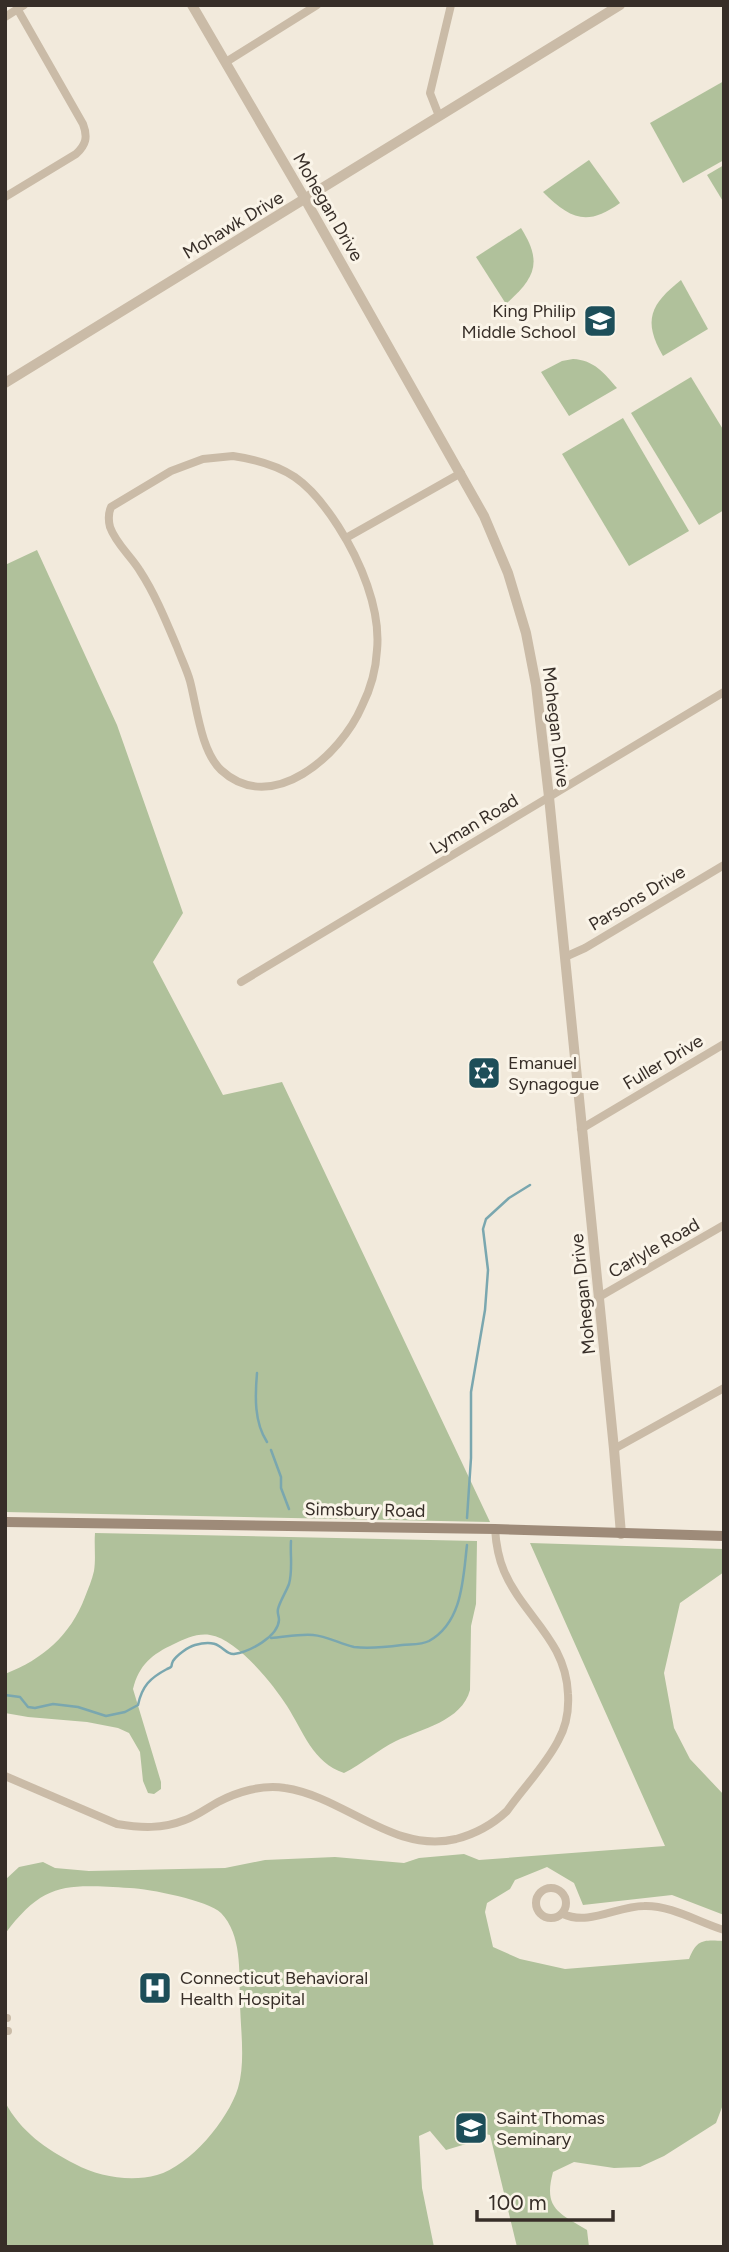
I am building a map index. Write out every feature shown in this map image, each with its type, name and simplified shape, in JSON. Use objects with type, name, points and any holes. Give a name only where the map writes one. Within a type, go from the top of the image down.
[{"type":"main road","name":"Simsbury Road","points":[[5,1522],[495,1529],[724,1536]]},
{"type":"street","name":"Mohegan Drive","points":[[192,5],[484,516],[508,573],[526,633],[536,685],[549,797],[621,1534]]},
{"type":"street","points":[[226,62],[317,5]]},
{"type":"street","points":[[439,116],[430,93],[451,5]]},
{"type":"street","name":"Mohawk Drive","points":[[5,383],[620,5]]},
{"type":"street","points":[[5,17],[21,7],[83,124],[86,136],[84,146],[76,154],[5,197]]},
{"type":"street","points":[[233,456],[259,460],[297,478],[321,499],[346,538],[371,594],[376,620],[377,650],[362,708],[339,743],[299,778],[279,785],[256,787],[238,782],[220,769],[208,752],[190,678],[140,570],[115,537],[108,515],[111,507],[171,471],[203,459],[233,456]]},
{"type":"street","points":[[346,538],[461,473]]},
{"type":"street","name":"Lyman Road","points":[[241,982],[724,692]]},
{"type":"street","name":"Parsons Drive","points":[[565,957],[585,948],[724,865]]},
{"type":"street","name":"Fuller Drive","points":[[581,1129],[724,1044]]},
{"type":"street","name":"Carlyle Road","points":[[599,1297],[724,1225]]},
{"type":"street","points":[[614,1449],[724,1388]]},
{"type":"street","points":[[5,1776],[117,1824],[132,1827],[173,1824],[196,1816],[231,1795],[259,1788],[285,1788],[312,1796],[407,1839],[433,1842],[474,1833],[506,1811],[551,1753],[564,1727],[569,1702],[566,1673],[560,1657],[504,1573],[496,1550],[495,1529]]},
{"type":"street","points":[[563,1914],[579,1918],[642,1905],[662,1908],[724,1930]]},
{"type":"green space","points":[[724,81],[724,160],[683,183],[650,123]]},
{"type":"green space","points":[[589,160],[620,203],[598,215],[579,217],[562,208],[543,192]]},
{"type":"green space","points":[[724,165],[724,203],[707,175]]},
{"type":"green space","points":[[521,228],[532,251],[533,269],[524,286],[506,304],[476,257]]},
{"type":"green space","points":[[681,280],[708,329],[663,356],[653,332],[653,314],[663,297]]},
{"type":"green space","points":[[573,359],[593,365],[617,388],[569,416],[541,372],[562,361]]},
{"type":"green space","points":[[691,377],[724,431],[724,510],[699,525],[631,413]]},
{"type":"green space","points":[[623,418],[689,531],[629,566],[562,454]]},
{"type":"green space","points":[[37,550],[117,725],[183,913],[153,962],[223,1095],[282,1082],[490,1522],[5,1512],[5,565]]},
{"type":"green space","points":[[95,1533],[477,1541],[476,1604],[471,1626],[470,1690],[466,1701],[450,1717],[396,1741],[344,1773],[324,1762],[317,1754],[281,1697],[243,1653],[220,1638],[210,1635],[191,1637],[153,1656],[139,1673],[133,1689],[161,1782],[161,1789],[154,1794],[148,1793],[143,1781],[140,1752],[129,1733],[87,1722],[5,1713],[5,1674],[31,1661],[54,1644],[79,1611],[94,1571]]},
{"type":"green space","points":[[530,1543],[724,1549],[724,1572],[680,1603],[664,1673],[674,1728],[690,1759],[724,1795],[724,1915],[672,1895],[583,1905],[574,1883],[547,1867],[515,1880],[510,1889],[487,1903],[485,1912],[493,1947],[520,1959],[565,1969],[689,1959],[698,1944],[724,1941],[724,2102],[716,2123],[664,2156],[640,2167],[614,2168],[574,2162],[553,2172],[550,2184],[552,2202],[561,2214],[587,2230],[589,2247],[517,2247],[490,2135],[476,2132],[466,2144],[446,2150],[430,2131],[419,2136],[422,2188],[434,2247],[5,2247],[5,2102],[11,2113],[35,2139],[75,2164],[115,2177],[147,2177],[170,2170],[182,2162],[217,2127],[238,2088],[242,2055],[238,1954],[233,1932],[221,1913],[192,1900],[150,1890],[74,1887],[46,1895],[19,1916],[5,1934],[5,1880],[19,1867],[43,1862],[55,1868],[89,1871],[225,1868],[265,1860],[335,1857],[404,1863],[419,1858],[464,1854],[479,1860],[665,1846]]},
{"type":"waterway","points":[[467,1518],[471,1392],[485,1310],[488,1270],[483,1229],[486,1219],[509,1198],[530,1185]]},
{"type":"waterway","points":[[257,1373],[258,1417],[267,1442]]},
{"type":"waterway","points":[[271,1450],[289,1509]]},
{"type":"waterway","points":[[5,1695],[20,1697],[28,1707],[53,1704],[78,1707],[106,1716],[125,1712],[138,1705],[148,1683],[171,1667],[177,1656],[192,1646],[211,1643],[230,1654],[255,1647],[268,1638],[277,1626],[278,1609],[290,1579],[291,1541]]},
{"type":"waterway","points":[[271,1638],[313,1635],[366,1648],[429,1641],[449,1623],[455,1611],[462,1585],[467,1545]]},
{"type":"place","name":"King Philip Middle School","points":[[600,321]]},
{"type":"place","name":"Emanuel Synagogue","points":[[484,1073]]},
{"type":"place","name":"Connecticut Behavioral Health Hospital","points":[[155,1988]]},
{"type":"place","name":"Saint Thomas Seminary","points":[[471,2128]]}]
